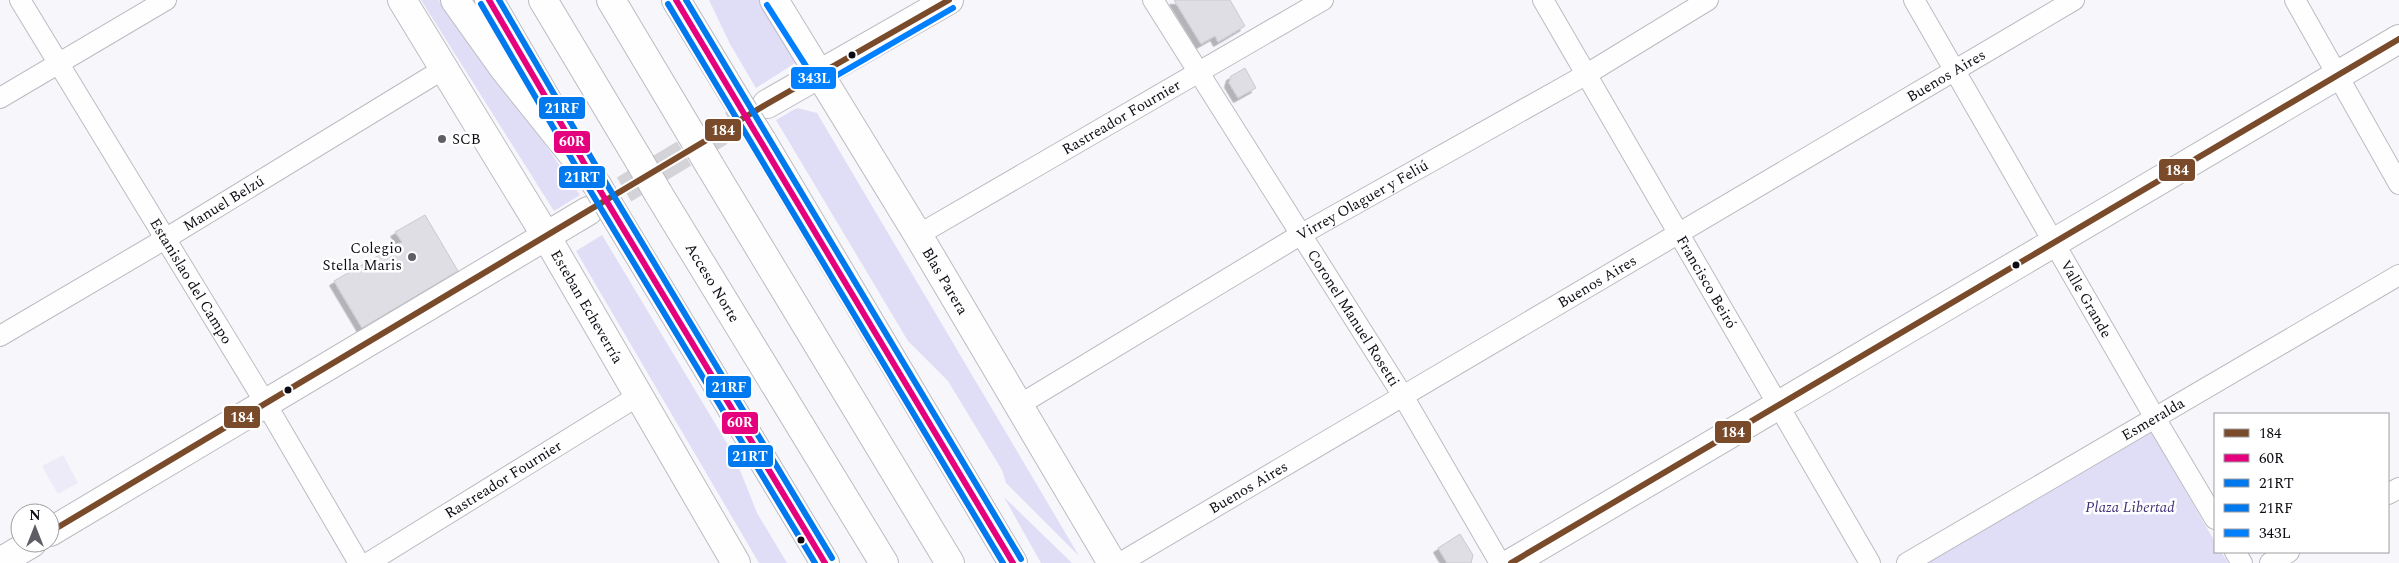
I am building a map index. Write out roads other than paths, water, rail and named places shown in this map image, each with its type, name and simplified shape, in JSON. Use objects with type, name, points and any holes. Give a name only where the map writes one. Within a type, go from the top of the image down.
[{"type":"main road","name":"Esteban Echeverría","points":[[402,0],[546,236],[736,563]]},
{"type":"main road","points":[[455,0],[594,194],[616,217],[825,563]]},
{"type":"main road","points":[[489,0],[594,194]]},
{"type":"main road","name":"Acceso Norte","points":[[543,0],[658,193],[884,563]]},
{"type":"main road","points":[[611,0],[950,563]]},
{"type":"main road","points":[[676,0],[1013,563]]},
{"type":"main road","points":[[696,0],[739,104]]},
{"type":"main road","name":"Blas Parera","points":[[774,0],[822,75],[1112,563]]},
{"type":"main road","points":[[767,104],[822,75],[949,0]]},
{"type":"main road","points":[[1511,563],[2399,39]]},
{"type":"main road","points":[[60,526],[546,236],[594,194]]},
{"type":"main road","points":[[0,562],[15,553]]},
{"type":"street","name":"Estanislao del Campo","points":[[20,0],[266,404],[359,563]]},
{"type":"street","points":[[0,98],[166,0]]},
{"type":"street","name":"Coronel Manuel Rosetti","points":[[1154,0],[1403,396],[1500,563]]},
{"type":"street","name":"Rastreador Fournier","points":[[918,235],[1323,0]]},
{"type":"street","name":"Francisco Beiró","points":[[1544,0],[1777,406],[1870,563]]},
{"type":"street","name":"Virrey Olaguer y Feliú","points":[[1018,405],[1300,235],[1587,74],[1708,0]]},
{"type":"street","name":"Valle Grande","points":[[1914,0],[2214,517]]},
{"type":"street","name":"Buenos Aires","points":[[1120,563],[2074,0]]},
{"type":"street","points":[[2294,0],[2399,184]]},
{"type":"street","name":"Manuel Belzú","points":[[0,336],[165,240],[445,68]]},
{"type":"street","name":"Esmeralda","points":[[1907,563],[2399,275]]},
{"type":"street","name":"Rastreador Fournier","points":[[368,563],[638,396]]},
{"type":"street","points":[[2270,563],[2287,553]]},
{"type":"tunnel","points":[[588,211],[767,104]]},
{"type":"place","name":"SCB","points":[[442,139]]},
{"type":"place","name":"Colegio Stella Maris","points":[[412,257]]},
{"type":"park label","name":"Plaza Libertad","points":[[2130,507]]}]
